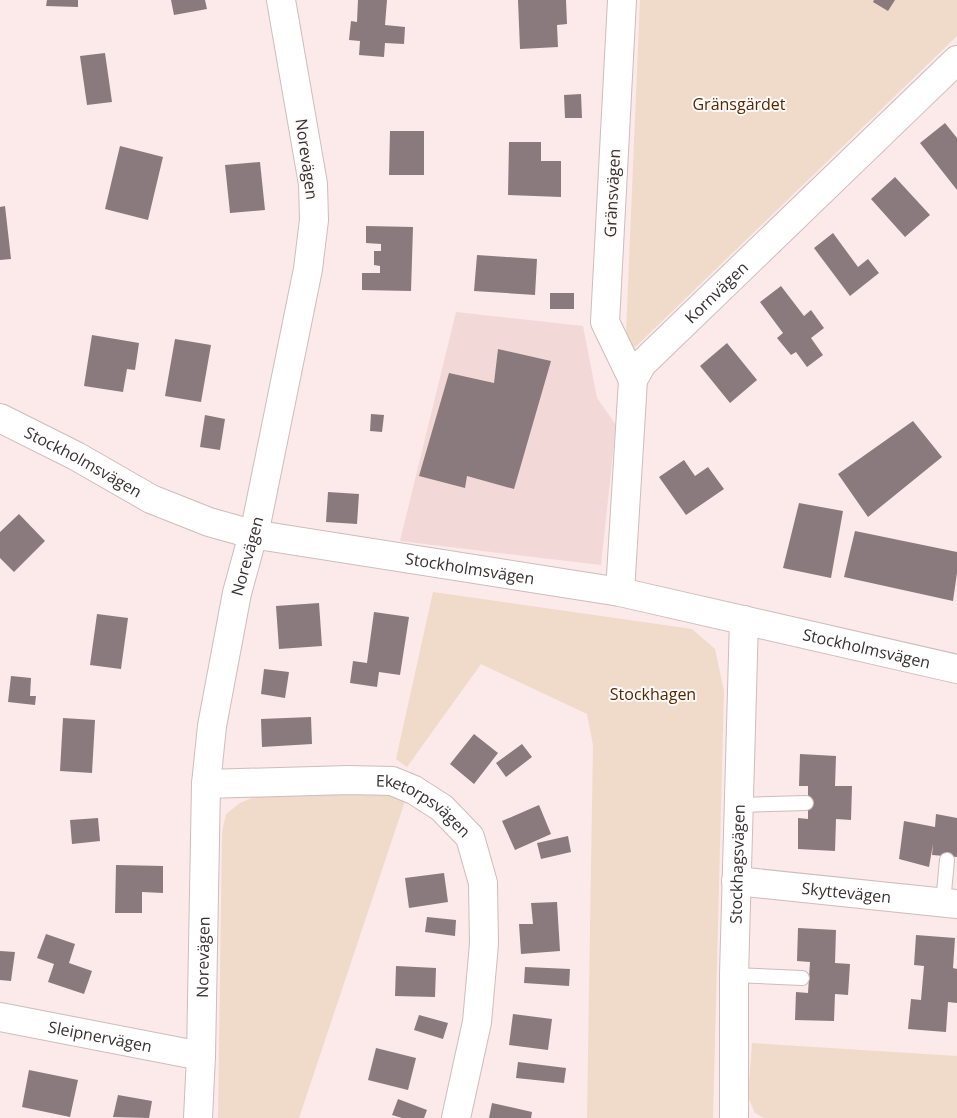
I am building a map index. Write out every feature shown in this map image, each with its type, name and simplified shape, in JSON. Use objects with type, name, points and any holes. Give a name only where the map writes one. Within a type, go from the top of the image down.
[{"type":"street","name":"Norevägen","points":[[198,1118],[201,1056],[206,784],[212,726],[237,593],[257,520],[308,269],[314,220],[312,184],[281,0]]},
{"type":"street","name":"Gränsvägen","points":[[622,0],[605,322],[633,380]]},
{"type":"street","name":"Kornvägen","points":[[633,380],[642,364],[957,60]]},
{"type":"street","points":[[620,592],[633,380]]},
{"type":"street","name":"Stockholmsvägen","points":[[0,418],[76,456],[151,498],[209,522],[252,534],[620,592],[957,670]]},
{"type":"street","name":"Stockhagsvägen","points":[[738,1115],[734,975],[744,620]]},
{"type":"street","name":"Eketorpsvägen","points":[[206,784],[349,780],[392,781],[414,790],[442,808],[470,837],[483,883],[484,944],[477,1022],[456,1118]]},
{"type":"street","name":"Skyttevägen","points":[[736,881],[950,904]]},
{"type":"street","name":"Sleipnervägen","points":[[0,1017],[201,1056]]},
{"type":"lane","points":[[738,805],[806,803]]},
{"type":"lane","points":[[947,860],[950,904]]},
{"type":"lane","points":[[734,975],[802,978]]},
{"type":"shaded area","points":[[456,312],[583,326],[597,398],[616,425],[601,565],[400,541]]},
{"type":"green space","name":"Gränsgärdet","points":[[640,0],[957,0],[957,36],[625,357]]},
{"type":"green space","name":"Stockhagen","points":[[433,592],[692,629],[715,649],[724,691],[713,1118],[587,1118],[593,745],[587,714],[481,664],[407,767],[396,759]]},
{"type":"green space","points":[[377,791],[405,801],[299,1118],[218,1118],[222,832],[226,814],[240,803],[261,794]]},
{"type":"green space","points":[[752,1043],[957,1056],[957,1118],[764,1118],[755,1113],[748,1097]]},
{"type":"building","points":[[47,0],[78,0],[78,7],[46,6]]},
{"type":"building","points":[[171,0],[205,0],[207,9],[174,15]]},
{"type":"building","points":[[358,0],[387,0],[385,25],[405,27],[404,44],[385,43],[384,57],[359,55],[360,41],[349,40],[351,21],[357,22]]},
{"type":"building","points":[[518,0],[566,0],[567,24],[557,25],[558,47],[520,49]]},
{"type":"building","points":[[874,0],[895,0],[888,11],[873,2]]},
{"type":"building","points":[[105,53],[112,102],[87,105],[80,56]]},
{"type":"building","points":[[581,94],[582,118],[565,118],[564,95]]},
{"type":"building","points":[[945,123],[957,138],[957,190],[920,143]]},
{"type":"building","points":[[390,131],[424,131],[424,175],[389,175]]},
{"type":"building","points":[[509,142],[541,142],[541,161],[561,161],[561,197],[508,195]]},
{"type":"building","points":[[120,146],[163,157],[148,220],[105,209]]},
{"type":"building","points":[[260,162],[265,210],[230,213],[225,165]]},
{"type":"building","points":[[895,177],[930,215],[905,237],[871,199]]},
{"type":"building","points":[[5,206],[11,259],[0,260],[0,207]]},
{"type":"building","points":[[366,226],[413,227],[411,291],[362,290],[362,273],[380,273],[380,266],[374,265],[374,251],[381,251],[381,244],[366,243]]},
{"type":"building","points":[[833,233],[858,267],[868,259],[879,273],[850,296],[814,248]]},
{"type":"building","points":[[477,255],[537,259],[535,295],[474,291]]},
{"type":"building","points":[[781,286],[804,316],[811,310],[824,328],[811,338],[823,355],[807,367],[796,352],[791,355],[777,338],[783,333],[760,302]]},
{"type":"building","points":[[550,293],[574,293],[574,309],[550,309]]},
{"type":"building","points":[[92,335],[139,343],[135,370],[127,369],[123,392],[84,386]]},
{"type":"building","points":[[175,339],[211,345],[201,402],[165,396]]},
{"type":"building","points":[[727,343],[757,380],[730,403],[700,366]]},
{"type":"building","points":[[498,349],[551,361],[514,489],[467,476],[465,488],[419,476],[449,373],[494,383]]},
{"type":"building","points":[[371,414],[384,415],[382,432],[370,431]]},
{"type":"building","points":[[205,415],[225,419],[220,450],[200,447]]},
{"type":"building","points":[[913,421],[942,457],[868,517],[838,474]]},
{"type":"building","points":[[684,460],[695,476],[708,467],[724,489],[686,515],[659,477]]},
{"type":"building","points":[[328,492],[359,494],[357,524],[326,522]]},
{"type":"building","points":[[799,503],[843,511],[831,578],[783,568]]},
{"type":"building","points":[[19,514],[45,541],[14,572],[0,558],[0,532]]},
{"type":"building","points":[[855,531],[957,552],[957,573],[953,601],[844,577]]},
{"type":"building","points":[[319,603],[322,646],[279,649],[276,606]]},
{"type":"building","points":[[374,612],[409,617],[400,675],[379,672],[377,687],[350,683],[353,661],[367,663]]},
{"type":"building","points":[[97,614],[128,618],[121,669],[90,665]]},
{"type":"building","points":[[264,669],[289,672],[285,698],[261,694]]},
{"type":"building","points":[[11,676],[31,678],[30,696],[36,696],[35,705],[8,702]]},
{"type":"building","points":[[311,717],[312,744],[262,747],[261,719]]},
{"type":"building","points":[[63,718],[95,720],[92,773],[60,771]]},
{"type":"building","points":[[474,734],[498,753],[474,784],[450,764]]},
{"type":"building","points":[[522,744],[532,757],[506,777],[496,763]]},
{"type":"building","points":[[800,754],[836,756],[835,786],[852,786],[851,820],[836,819],[835,851],[798,849],[798,818],[808,819],[808,786],[799,786]]},
{"type":"building","points":[[539,805],[551,834],[515,850],[502,821]]},
{"type":"building","points":[[936,814],[957,818],[957,857],[932,855],[933,844],[929,867],[899,859],[904,821],[935,827]]},
{"type":"building","points":[[98,818],[100,841],[72,844],[70,820]]},
{"type":"building","points":[[568,836],[571,852],[541,859],[537,843]]},
{"type":"building","points":[[116,865],[163,866],[163,893],[142,892],[142,913],[115,913]]},
{"type":"building","points":[[444,873],[448,902],[409,908],[405,878]]},
{"type":"building","points":[[557,902],[560,951],[521,954],[519,924],[533,924],[531,903]]},
{"type":"building","points":[[427,917],[456,920],[455,936],[425,932]]},
{"type":"building","points":[[798,928],[836,930],[835,963],[850,964],[848,995],[835,994],[834,1021],[795,1020],[796,992],[808,993],[810,962],[797,961]]},
{"type":"building","points":[[46,934],[75,944],[69,963],[92,971],[84,994],[48,982],[54,964],[37,958]]},
{"type":"building","points":[[916,935],[955,938],[953,968],[957,969],[957,1003],[948,1002],[946,1032],[908,1029],[911,999],[921,1000],[924,966],[914,965]]},
{"type":"building","points":[[0,951],[15,952],[11,981],[0,980]]},
{"type":"building","points":[[396,966],[436,968],[435,997],[395,996]]},
{"type":"building","points":[[525,967],[570,969],[569,986],[524,983]]},
{"type":"building","points":[[513,1014],[552,1019],[548,1050],[509,1045]]},
{"type":"building","points":[[419,1015],[448,1023],[443,1039],[414,1030]]},
{"type":"building","points":[[376,1048],[416,1058],[408,1090],[368,1080]]},
{"type":"building","points":[[518,1062],[566,1068],[564,1083],[516,1078]]},
{"type":"building","points":[[29,1070],[78,1080],[70,1117],[22,1107]]},
{"type":"building","points":[[118,1095],[152,1101],[149,1118],[113,1117]]},
{"type":"building","points":[[398,1099],[427,1110],[424,1118],[402,1118],[392,1115]]},
{"type":"building","points":[[492,1103],[532,1112],[531,1118],[489,1118]]}]
